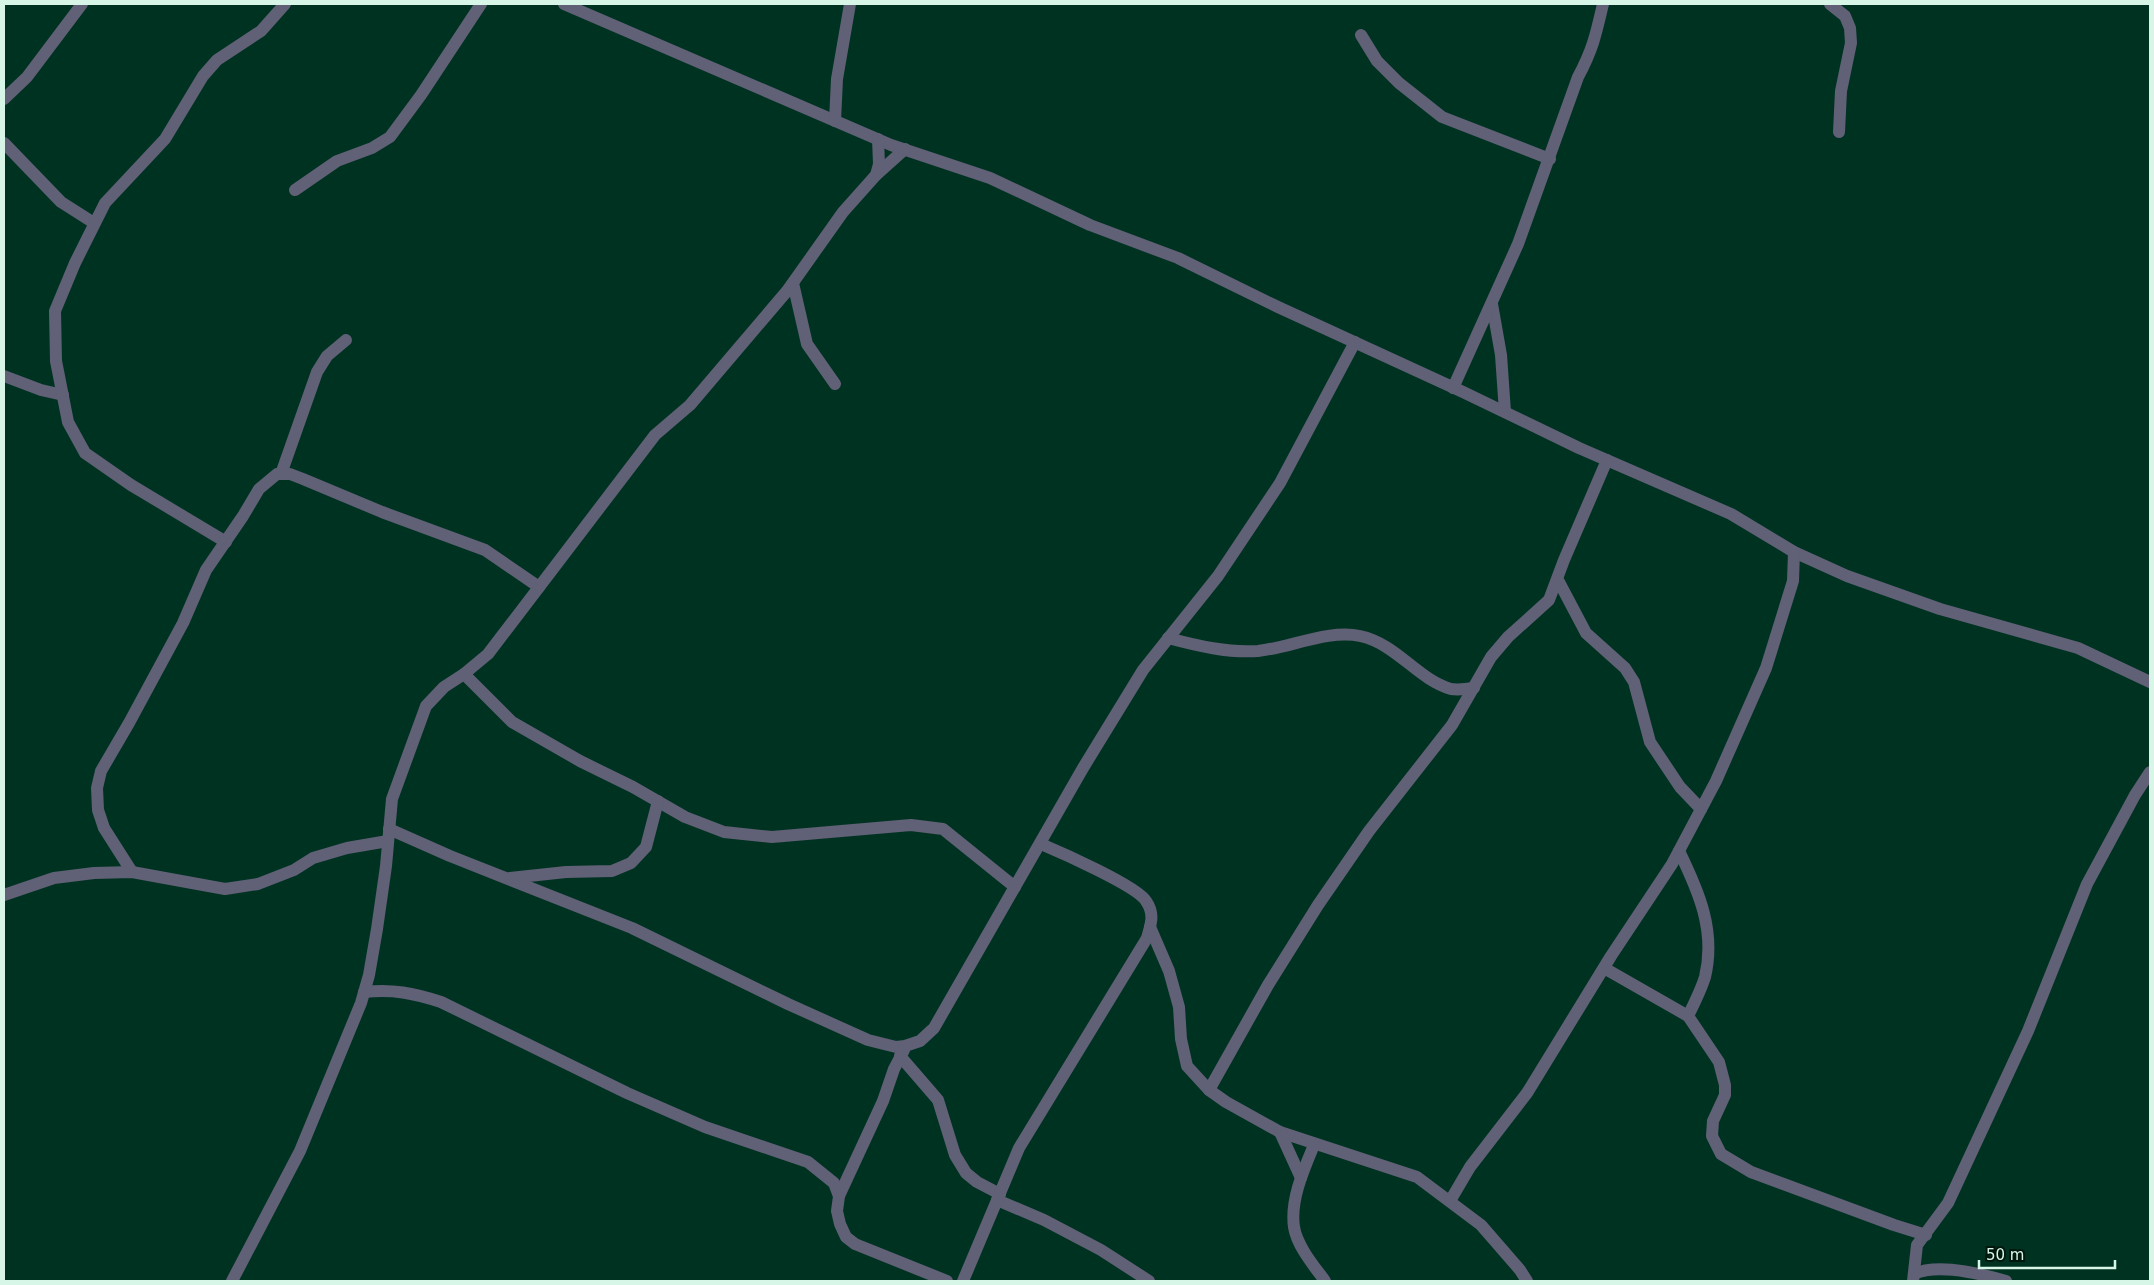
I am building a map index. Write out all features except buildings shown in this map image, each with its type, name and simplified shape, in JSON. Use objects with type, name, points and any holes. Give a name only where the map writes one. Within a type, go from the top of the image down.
[{"type":"street","points":[[4,99],[27,77],[82,4]]},
{"type":"street","points":[[226,542],[131,485],[85,452],[68,422],[62,395],[56,360],[55,311],[75,263],[104,203],[165,139],[203,76],[217,60],[261,31],[285,4]]},
{"type":"street","points":[[294,190],[337,161],[372,148],[390,137],[421,95],[481,4]]},
{"type":"street","points":[[564,4],[878,139],[990,178],[1090,225],[1178,258],[1607,460],[1731,514],[1794,552],[1848,576],[1940,609],[2078,648],[2150,682]]},
{"type":"street","points":[[835,121],[837,79],[850,4]]},
{"type":"street","points":[[1453,388],[1518,244],[1578,77],[1591,53],[1598,32],[1603,4]]},
{"type":"street","points":[[1830,4],[1845,16],[1850,28],[1851,43],[1841,91],[1839,132]]},
{"type":"street","points":[[1361,35],[1377,61],[1400,83],[1442,117],[1550,159]]},
{"type":"street","points":[[876,175],[879,164],[878,139]]},
{"type":"street","points":[[4,142],[61,202],[94,224]]},
{"type":"street","points":[[232,1281],[300,1151],[364,992],[369,975],[389,835],[392,799],[426,706],[444,687],[464,674],[488,654],[655,435],[690,405],[793,283],[844,212],[876,175],[905,149]]},
{"type":"street","points":[[793,283],[807,344],[835,384]]},
{"type":"street","points":[[1492,304],[1501,355],[1505,412]]},
{"type":"street","points":[[281,474],[317,372],[327,356],[346,340]]},
{"type":"street","points":[[946,1281],[854,1244],[846,1237],[840,1224],[837,1211],[839,1196],[884,1101],[894,1069],[903,1051],[920,1041],[934,1028],[1083,768],[1143,670],[1218,576],[1280,483],[1355,342]]},
{"type":"street","points":[[4,376],[41,390],[62,395]]},
{"type":"street","points":[[1209,1090],[1268,985],[1318,905],[1369,832],[1452,725],[1491,657],[1508,637],[1549,600],[1607,460]]},
{"type":"street","points":[[132,872],[104,828],[98,810],[97,788],[100,771],[129,723],[183,623],[206,570],[259,490],[277,474],[290,474],[382,512],[485,550],[539,587]]},
{"type":"street","points":[[1450,1201],[1470,1167],[1527,1093],[1679,851],[1716,781],[1766,668],[1794,581],[1794,552]]},
{"type":"street","points":[[1558,580],[1586,633],[1625,668],[1634,682],[1650,742],[1680,787],[1701,809]]},
{"type":"street","points":[[1168,638],[1220,650],[1259,651],[1336,636],[1359,635],[1386,645],[1435,683],[1453,689],[1474,688]]},
{"type":"street","points":[[464,674],[512,722],[685,817],[724,832],[772,837],[911,825],[943,829],[1015,887]]},
{"type":"street","points":[[1914,1278],[1917,1245],[1948,1203],[2028,1031],[2087,884],[2135,795],[2150,772]]},
{"type":"street","points":[[508,878],[566,872],[612,871],[631,863],[646,847],[658,801]]},
{"type":"street","points":[[4,895],[54,878],[94,873],[132,872],[225,889],[258,884],[294,870],[313,858],[389,835],[508,878],[632,928],[780,1000],[868,1040],[896,1047],[903,1051],[938,1100],[955,1155],[966,1173],[999,1197],[1101,1250],[1149,1281]]},
{"type":"street","points":[[963,1281],[1019,1148],[1147,938],[1153,917],[1146,900],[1125,885],[1068,855],[1041,844]]},
{"type":"street","points":[[1679,851],[1696,884],[1707,920],[1710,946],[1704,978],[1688,1016]]},
{"type":"street","points":[[1150,927],[1169,971],[1177,998],[1186,1066],[1209,1090],[1280,1132],[1417,1177],[1481,1225],[1520,1270],[1526,1281]]},
{"type":"street","points":[[1604,968],[1688,1016],[1719,1062],[1725,1085],[1725,1095],[1713,1121],[1712,1136],[1721,1154],[1752,1172],[1926,1235]]},
{"type":"street","points":[[364,992],[385,990],[409,992],[440,1002],[594,1078],[705,1127],[808,1162],[834,1183],[839,1196]]},
{"type":"street","points":[[1280,1132],[1301,1178]]},
{"type":"street","points":[[1314,1144],[1301,1178],[1294,1208],[1294,1228],[1311,1262],[1325,1281]]},
{"type":"street","points":[[1914,1278],[1920,1272],[1962,1271],[2006,1281]]}]
